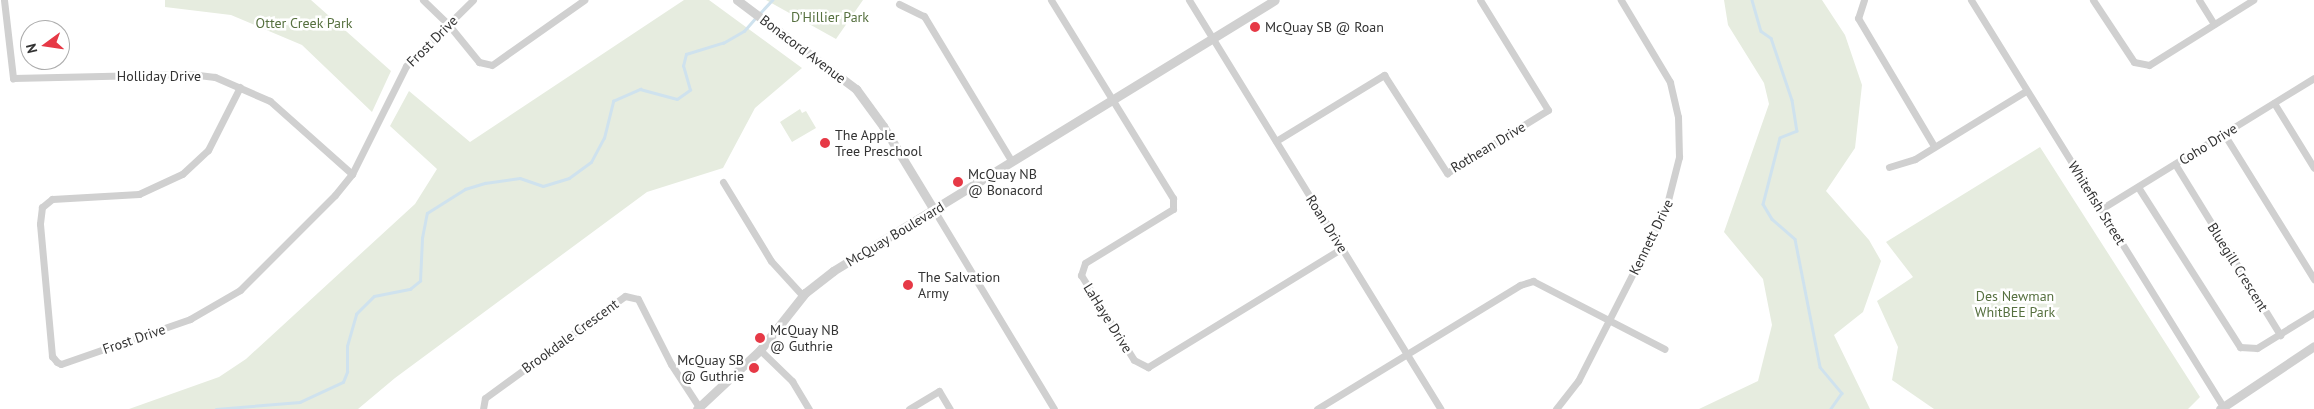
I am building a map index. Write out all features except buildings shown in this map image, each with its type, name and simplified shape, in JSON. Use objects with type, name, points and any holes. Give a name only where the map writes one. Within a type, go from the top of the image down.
[{"type":"street","name":"Holliday Drive","points":[[4,0],[12,78],[190,74],[215,77],[270,101],[352,174]]},
{"type":"street","points":[[423,0],[448,24],[479,62],[492,66],[584,0]]},
{"type":"street","name":"Frost Drive","points":[[240,87],[208,150],[182,174],[139,194],[52,199],[42,207],[40,224],[52,356],[57,362],[70,361],[211,309],[240,290],[335,195],[352,174],[406,66],[473,0]]},
{"type":"street","points":[[1052,0],[1113,100]]},
{"type":"street","name":"Roan Drive","points":[[1189,0],[1441,409]]},
{"type":"street","name":"McQuay Boulevard","points":[[698,408],[760,350],[803,296],[833,271],[1275,0]]},
{"type":"street","name":"Rothean Drive","points":[[1276,141],[1384,75],[1447,173],[1548,110],[1480,0]]},
{"type":"street","name":"Kennett Drive","points":[[1556,409],[1578,381],[1666,208],[1679,157],[1678,117],[1670,82],[1621,0]]},
{"type":"street","points":[[1864,0],[1858,18],[1934,146]]},
{"type":"street","name":"Whitefish Street","points":[[1971,0],[2221,408]]},
{"type":"street","points":[[2093,0],[2125,53],[2134,62],[2144,65],[2149,65],[2253,0]]},
{"type":"street","points":[[2199,0],[2214,24]]},
{"type":"street","name":"Bonacord Avenue","points":[[738,1],[856,89],[879,120],[1054,409]]},
{"type":"street","points":[[899,4],[924,16],[1012,162]]},
{"type":"street","name":"Coho Drive","points":[[2101,210],[2314,78]]},
{"type":"street","points":[[1889,167],[1915,159],[2026,91]]},
{"type":"street","name":"LaHaye Drive","points":[[1113,100],[1173,198],[1173,209],[1085,263],[1081,275],[1134,360],[1148,367],[1342,248]]},
{"type":"street","points":[[2274,103],[2314,168]]},
{"type":"street","points":[[2224,134],[2314,279]]},
{"type":"street","name":"Bluegill Crescent","points":[[2175,164],[2280,335]]},
{"type":"street","points":[[724,182],[771,261],[803,296]]},
{"type":"street","points":[[2138,187],[2240,347],[2257,348],[2314,313]]},
{"type":"street","points":[[1317,409],[1520,285],[1533,280],[1665,348]]},
{"type":"street","name":"Brookdale Crescent","points":[[483,409],[485,398],[625,296],[638,299],[671,364],[698,408]]},
{"type":"street","points":[[2221,408],[2314,346]]},
{"type":"street","points":[[760,350],[792,380],[809,409]]},
{"type":"street","points":[[909,409],[939,391],[950,409]]},
{"type":"green space","name":"Otter Creek Park","points":[[165,0],[311,0],[391,71],[372,112],[302,45],[231,15],[165,7]]},
{"type":"green space","points":[[684,0],[709,0],[802,68],[755,108],[723,168],[647,192],[395,378],[358,409],[129,409],[219,377],[246,359],[415,204],[437,169],[390,126],[409,91],[470,142]]},
{"type":"green space","name":"D'Hillier Park","points":[[766,0],[863,0],[836,39]]},
{"type":"green space","points":[[1724,0],[1822,0],[1845,35],[1862,85],[1855,148],[1826,191],[1869,240],[1881,261],[1863,312],[1834,335],[1870,409],[1699,409],[1758,381],[1772,325],[1763,279],[1724,232],[1769,104],[1764,83],[1728,25]]},
{"type":"green space","points":[[800,109],[802,113],[806,111],[816,128],[792,142],[780,122]]},
{"type":"green space","name":"Des Newman WhitBEE Park","points":[[2040,147],[2200,397],[2188,409],[1934,409],[1892,380],[1898,347],[1877,301],[1913,277],[1886,242]]},
{"type":"waterway","points":[[760,13],[772,0]]},
{"type":"waterway","points":[[1752,0],[1761,31],[1771,38],[1792,100],[1797,131],[1780,138],[1763,204],[1772,219],[1795,239],[1820,367],[1842,393],[1831,409]]},
{"type":"waterway","points":[[216,409],[300,402],[343,382],[347,372],[347,346],[356,314],[374,296],[410,289],[420,281],[422,238],[427,213],[465,189],[485,183],[520,178],[543,186],[569,178],[591,162],[604,138],[613,101],[640,89],[677,99],[690,90],[683,66],[686,54],[723,43],[744,31],[756,17]]},
{"type":"place","name":"McQuay SB @ Roan","points":[[1255,27]]},
{"type":"place","name":"The Apple Tree Preschool","points":[[825,143]]},
{"type":"place","name":"McQuay NB @ Bonacord","points":[[958,182]]},
{"type":"place","name":"The Salvation Army","points":[[908,285]]},
{"type":"place","name":"McQuay NB @ Guthrie","points":[[760,338]]},
{"type":"place","name":"McQuay SB @ Guthrie","points":[[754,368]]}]
